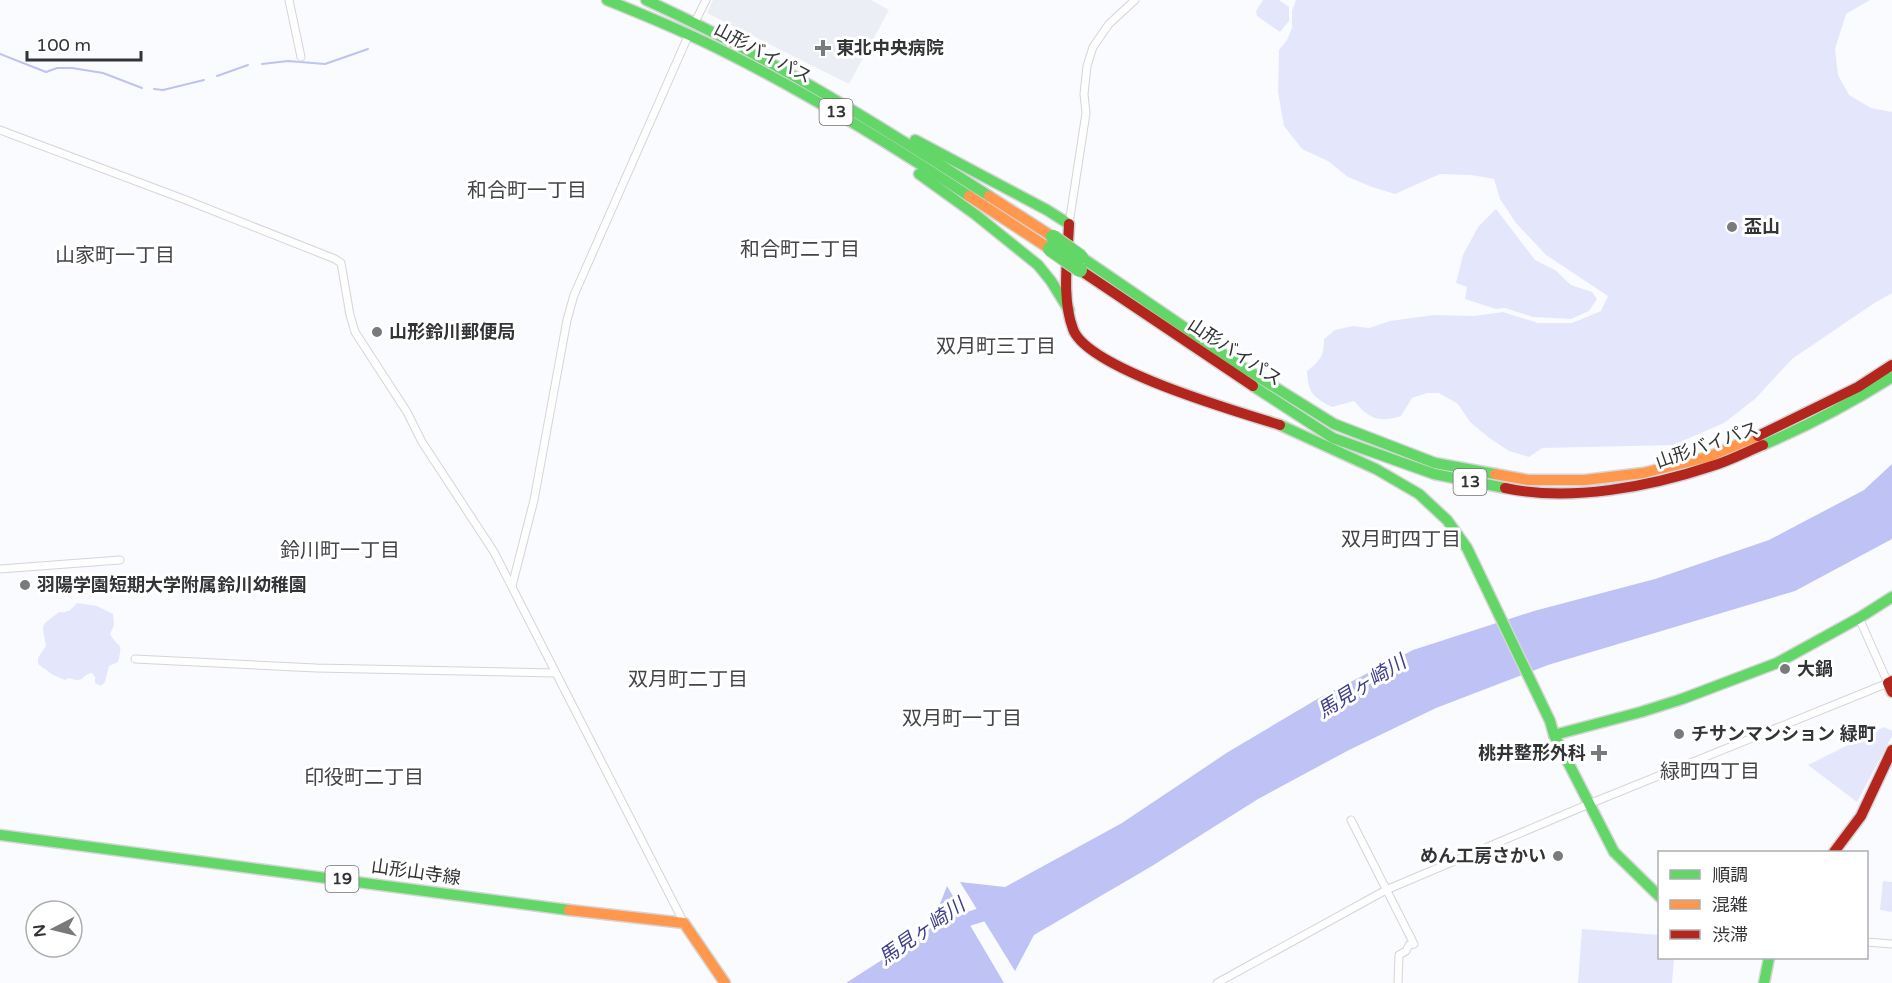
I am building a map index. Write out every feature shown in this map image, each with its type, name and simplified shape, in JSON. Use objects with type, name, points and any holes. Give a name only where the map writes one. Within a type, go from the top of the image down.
[{"type":"main road","name":"山形バイパス","points":[[607,0],[689,34],[844,110],[906,144],[1052,243],[1193,347],[1333,438],[1434,474],[1527,493],[1588,492],[1644,485],[1713,466],[1784,436],[1865,394],[1892,377]]},
{"type":"main road","name":"山形バイパス","points":[[646,0],[695,21],[774,62],[844,110]]},
{"type":"main road","points":[[844,110],[1047,210],[1069,224],[1069,310],[1073,330],[1083,344],[1112,362],[1177,392],[1282,426],[1367,465],[1419,494],[1448,520],[1467,548],[1550,721],[1554,735],[1614,852],[1658,896]]},
{"type":"main road","points":[[844,110],[1038,265],[1069,310]]},
{"type":"main road","name":"山形バイパス","points":[[1080,263],[1334,424],[1435,463],[1528,480],[1585,480],[1643,473],[1708,457],[1786,423],[1858,387],[1892,365]]},
{"type":"main road","points":[[1554,735],[1682,699],[1777,663],[1892,597]]},
{"type":"main road","points":[[1835,851],[1861,816],[1892,750]]},
{"type":"main road","name":"山形山寺線","points":[[0,835],[387,885],[499,902],[684,922]]},
{"type":"main road","points":[[684,922],[723,978]]},
{"type":"main road","points":[[1764,983],[1770,959]]},
{"type":"street","points":[[289,0],[302,57]]},
{"type":"street","points":[[512,586],[534,500],[567,320],[574,295],[706,0]]},
{"type":"street","points":[[1069,224],[1086,113],[1084,94],[1087,66],[1093,47],[1109,24],[1135,0]]},
{"type":"street","points":[[0,130],[186,200],[342,263],[355,332],[494,552],[684,922]]},
{"type":"street","points":[[0,569],[120,560]]},
{"type":"street","points":[[1217,983],[1386,890],[1589,804],[1891,685],[1859,618]]},
{"type":"street","points":[[135,659],[316,668],[555,673]]},
{"type":"street","points":[[1351,820],[1414,944],[1409,945],[1406,951],[1399,955],[1398,983]]},
{"type":"street","points":[[1868,942],[1892,944]]},
{"type":"shaded area","name":"東北中央病院","points":[[713,0],[871,0],[889,10],[849,84],[707,13]]},
{"type":"shaded area","points":[[1263,0],[1279,0],[1289,7],[1289,21],[1280,32],[1257,16],[1256,11]]},
{"type":"shaded area","points":[[1296,0],[1870,0],[1846,14],[1835,49],[1838,75],[1849,95],[1871,108],[1892,112],[1892,293],[1792,359],[1755,399],[1724,423],[1673,445],[1542,448],[1529,457],[1509,451],[1488,437],[1470,422],[1458,404],[1439,393],[1427,393],[1412,398],[1401,416],[1386,419],[1370,416],[1354,401],[1332,407],[1313,394],[1307,371],[1320,358],[1324,339],[1335,330],[1353,326],[1369,328],[1390,321],[1434,315],[1474,316],[1503,312],[1538,323],[1572,323],[1601,311],[1608,296],[1546,255],[1516,223],[1500,199],[1494,179],[1471,175],[1440,174],[1395,194],[1348,177],[1328,161],[1302,149],[1284,126],[1278,92],[1279,50],[1287,40],[1292,28],[1292,11]]},
{"type":"shaded area","points":[[1496,209],[1535,260],[1555,270],[1571,285],[1592,292],[1597,299],[1589,311],[1571,319],[1533,317],[1465,299],[1467,287],[1456,283],[1463,255],[1478,227]]},
{"type":"shaded area","points":[[77,603],[97,606],[113,614],[114,625],[110,634],[120,647],[120,655],[118,662],[109,666],[105,682],[101,686],[95,683],[92,673],[80,680],[69,678],[65,680],[53,675],[38,664],[38,658],[46,646],[43,628],[45,623],[59,612],[69,610]]},
{"type":"shaded area","points":[[1884,727],[1892,731],[1892,736],[1857,802],[1808,765]]},
{"type":"shaded area","points":[[1883,881],[1892,882],[1892,912],[1880,910]]},
{"type":"shaded area","points":[[1582,929],[1658,935],[1658,959],[1674,959],[1672,983],[1578,983]]},
{"type":"water","points":[[1892,464],[1892,539],[1795,591],[1548,665],[1436,708],[1349,750],[1258,799],[1152,866],[1034,935],[1015,971],[960,882],[1005,887],[1122,823],[1228,752],[1319,698],[1413,650],[1534,611],[1655,579],[1769,540],[1864,490]]},
{"type":"water","points":[[947,886],[1004,983],[846,983],[930,929]]},
{"type":"waterway","points":[[262,64],[288,61],[325,64],[368,49]]},
{"type":"waterway","points":[[0,54],[46,72],[57,68],[72,68],[103,73],[142,88]]},
{"type":"waterway","points":[[217,76],[248,65]]},
{"type":"waterway","points":[[154,89],[163,90],[204,80]]},
{"type":"waterway","name":"馬見ヶ崎川","points":[[952,929],[965,920],[997,910]]},
{"type":"traffic: fast","points":[[607,0],[696,38],[756,68],[818,102],[969,196]]},
{"type":"traffic: fast","points":[[646,0],[778,67],[905,142],[989,196]]},
{"type":"traffic: fast","points":[[915,140],[1069,224]]},
{"type":"traffic: fast","points":[[919,174],[976,215],[1038,265],[1069,310]]},
{"type":"traffic: fast","points":[[1053,237],[1081,257]]},
{"type":"traffic: fast","points":[[1050,249],[1080,270]]},
{"type":"traffic: fast","points":[[1081,257],[1241,366],[1334,424],[1435,463],[1495,474]]},
{"type":"traffic: fast","points":[[1763,445],[1829,414],[1892,377]]},
{"type":"traffic: fast","points":[[1253,386],[1333,438],[1434,474],[1505,488]]},
{"type":"traffic: fast","points":[[1280,425],[1376,469],[1419,494],[1447,520],[1467,548],[1550,721],[1554,735],[1614,852],[1658,895]]},
{"type":"traffic: fast","points":[[1554,735],[1682,699],[1777,663],[1892,597]]},
{"type":"traffic: fast","points":[[0,835],[569,910]]},
{"type":"traffic: fast","points":[[1764,983],[1769,959]]},
{"type":"traffic: slow","points":[[969,196],[1050,249]]},
{"type":"traffic: slow","points":[[989,196],[1053,237]]},
{"type":"traffic: slow","points":[[1495,474],[1528,480],[1585,480],[1643,473],[1708,457],[1758,436]]},
{"type":"traffic: slow","points":[[569,910],[684,923],[725,983]]},
{"type":"traffic: jam","points":[[1069,224],[1067,304],[1073,329],[1084,344],[1105,359],[1134,374],[1200,399],[1280,425]]},
{"type":"traffic: jam","points":[[1080,270],[1253,386]]},
{"type":"traffic: jam","points":[[1758,436],[1858,387],[1892,365]]},
{"type":"traffic: jam","points":[[1505,488],[1530,492],[1582,493],[1636,486],[1688,474],[1763,445]]},
{"type":"traffic: jam","points":[[1892,681],[1888,683],[1892,692]]},
{"type":"traffic: jam","points":[[1835,851],[1861,816],[1892,750]]},
{"type":"place","name":"東北中央病院","points":[[823,48]]},
{"type":"place","name":"盃山","points":[[1732,227]]},
{"type":"place","name":"山形鈴川郵便局","points":[[377,332]]},
{"type":"place","name":"羽陽学園短期大学附属鈴川幼稚園","points":[[25,585]]},
{"type":"place","name":"大鍋","points":[[1785,669]]},
{"type":"place","name":"チサンマンション 緑町","points":[[1679,734]]},
{"type":"place","name":"桃井整形外科","points":[[1599,753]]},
{"type":"place","name":"めん工房さかい","points":[[1558,856]]},
{"type":"district","name":"和合町一丁目","points":[[527,191]]},
{"type":"district","name":"和合町二丁目","points":[[800,250]]},
{"type":"district","name":"山家町一丁目","points":[[115,256]]},
{"type":"district","name":"双月町三丁目","points":[[996,347]]},
{"type":"district","name":"双月町四丁目","points":[[1401,540]]},
{"type":"district","name":"鈴川町一丁目","points":[[340,551]]},
{"type":"district","name":"双月町二丁目","points":[[688,680]]},
{"type":"district","name":"双月町一丁目","points":[[962,719]]},
{"type":"district","name":"緑町四丁目","points":[[1710,772]]},
{"type":"district","name":"印役町二丁目","points":[[364,778]]}]
